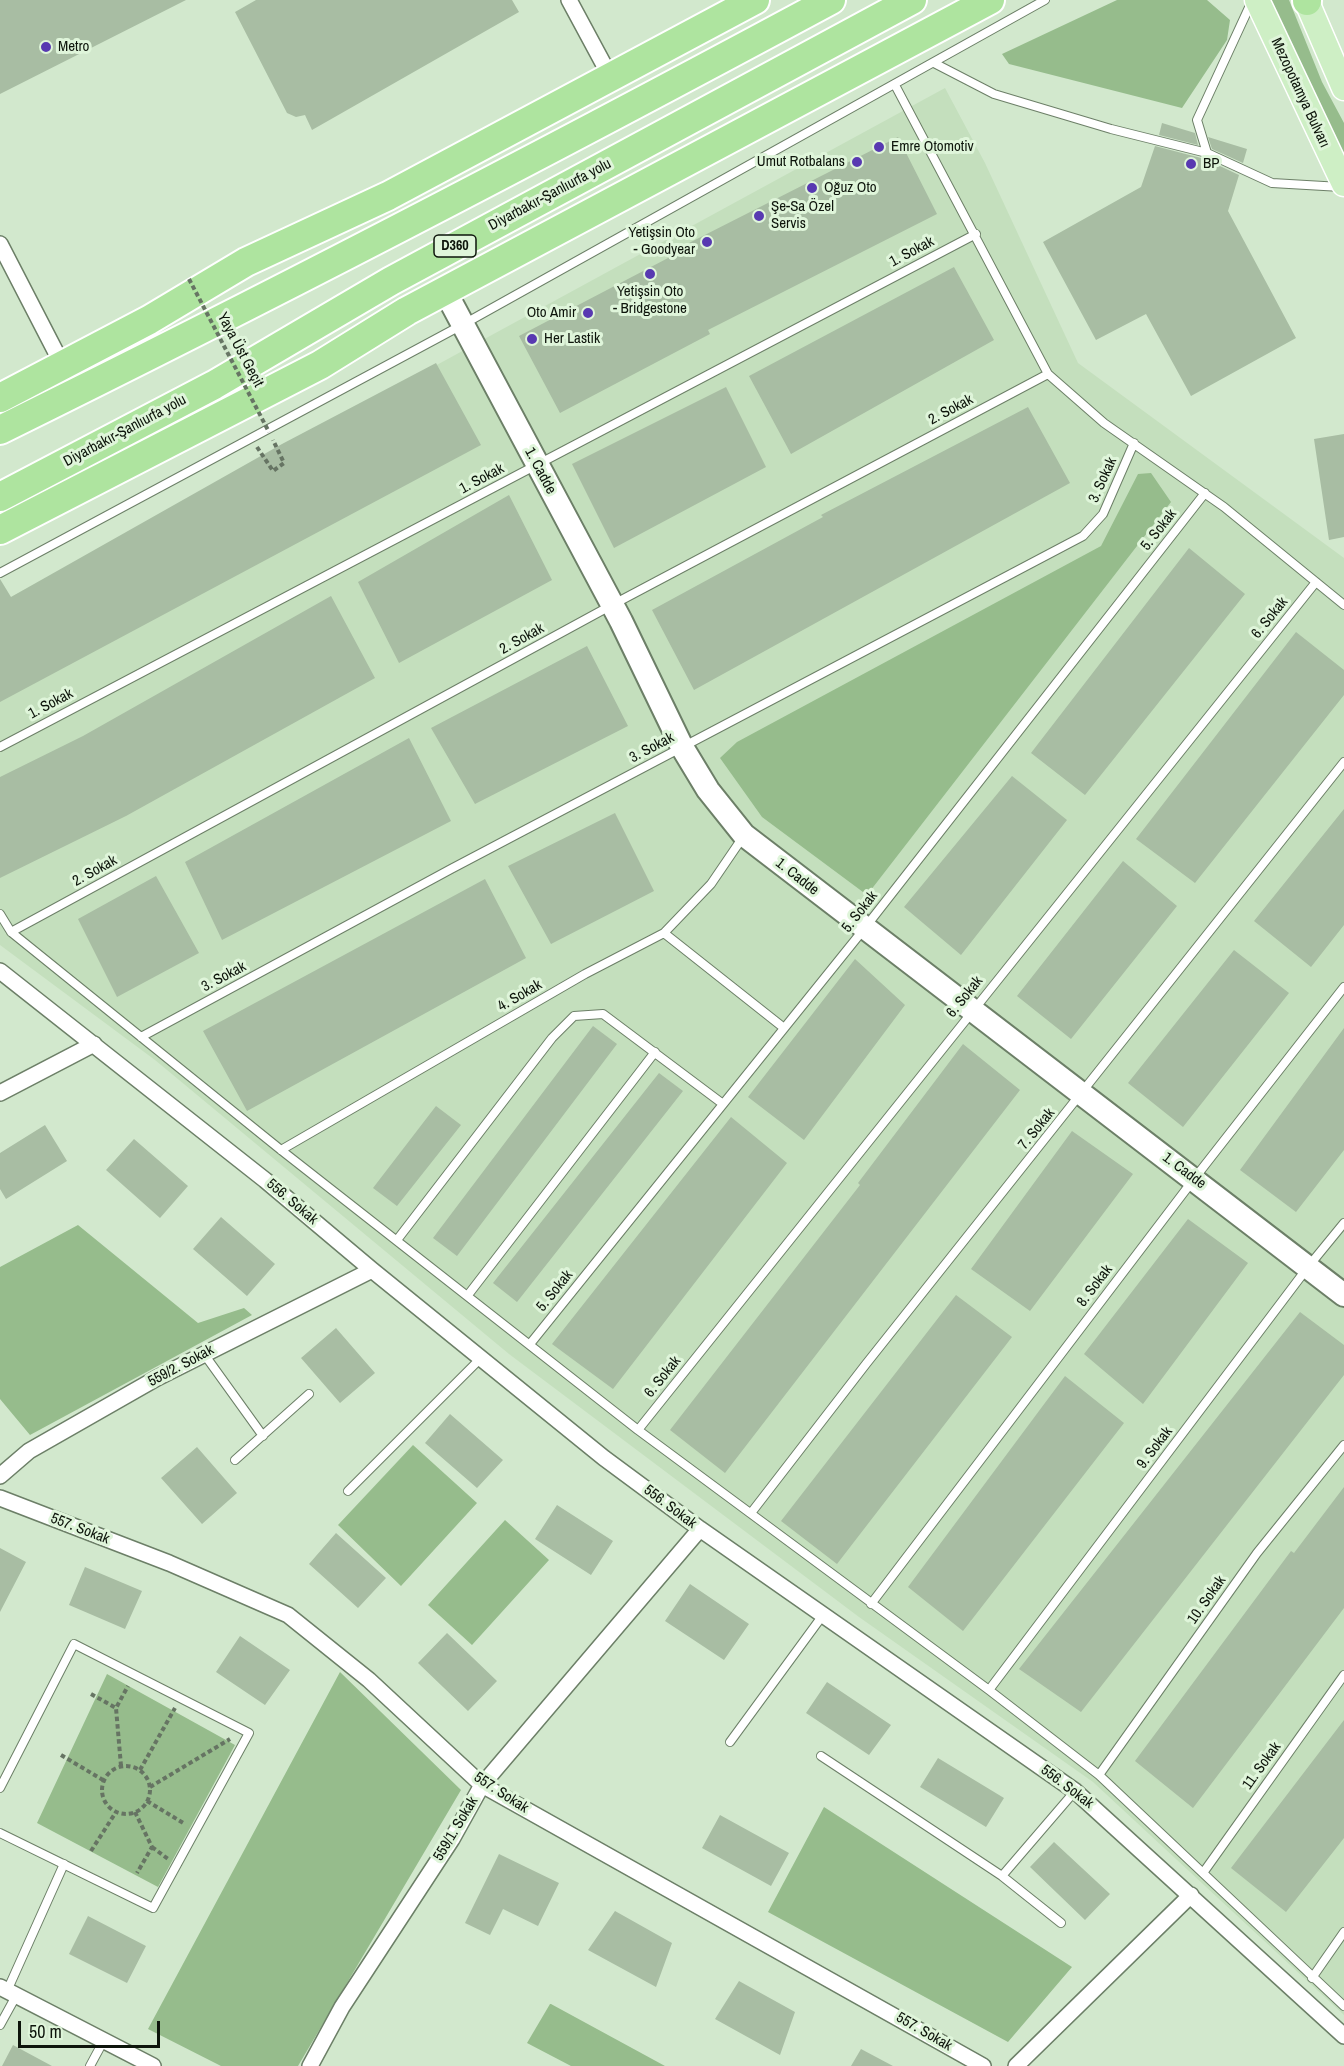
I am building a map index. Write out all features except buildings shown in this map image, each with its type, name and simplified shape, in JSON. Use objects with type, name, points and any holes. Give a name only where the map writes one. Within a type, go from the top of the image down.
[{"type":"highway","points":[[0,398],[149,320],[246,262],[388,196],[755,0]]},
{"type":"highway","name":"D360","points":[[0,430],[183,340],[427,214],[831,0]]},
{"type":"highway","name":"Diyarbakır-Şanlıurfa yolu","points":[[0,497],[214,385],[392,280],[912,0]]},
{"type":"highway","points":[[0,530],[320,365],[445,291],[990,0]]},
{"type":"highway","points":[[149,320],[323,249],[427,214]]},
{"type":"highway","points":[[0,523],[59,485],[135,426]]},
{"type":"main road","name":"Mezopotamya Bulvarı","points":[[1257,0],[1344,186]]},
{"type":"main road","points":[[1306,0],[1344,88]]},
{"type":"street","points":[[568,0],[611,78]]},
{"type":"street","points":[[0,244],[63,366]]},
{"type":"street","name":"1. Cadde","points":[[445,291],[612,605],[682,747],[708,790],[744,836],[1344,1295]]},
{"type":"street","name":"556. Sokak","points":[[0,971],[265,1180],[480,1359],[604,1458],[700,1529],[1075,1791],[1344,2036]]},
{"type":"street","points":[[0,1093],[94,1044]]},
{"type":"street","name":"559/2. Sokak","points":[[0,1476],[29,1451],[204,1353],[372,1270]]},
{"type":"street","name":"557. Sokak","points":[[0,1498],[169,1563],[288,1616],[369,1680],[482,1785],[983,2066]]},
{"type":"street","name":"559/1. Sokak","points":[[310,2066],[342,2007],[452,1839],[482,1785],[700,1529]]},
{"type":"street","points":[[1016,2066],[1191,1895]]},
{"type":"street","points":[[8,1991],[153,2066]]},
{"type":"lane","points":[[0,573],[462,325],[1045,0]]},
{"type":"lane","points":[[1207,153],[1197,120],[1252,0]]},
{"type":"lane","points":[[934,63],[994,94],[1121,132],[1207,153],[1272,183],[1344,186]]},
{"type":"lane","points":[[895,85],[1048,374],[1104,423],[1205,493],[1344,605]]},
{"type":"lane","name":"1. Sokak","points":[[0,747],[975,234]]},
{"type":"lane","name":"2. Sokak","points":[[11,932],[612,605],[1048,374]]},
{"type":"lane","name":"3. Sokak","points":[[141,1037],[682,747],[1083,536],[1103,514],[1134,443]]},
{"type":"lane","name":"5. Sokak","points":[[530,1344],[864,929],[1205,493]]},
{"type":"lane","name":"6. Sokak","points":[[638,1430],[971,1010],[1316,582]]},
{"type":"lane","name":"7. Sokak","points":[[751,1513],[866,1364],[1344,762]]},
{"type":"lane","name":"4. Sokak","points":[[281,1150],[585,974],[664,933],[711,884],[744,836]]},
{"type":"lane","points":[[0,914],[11,932],[281,1150],[638,1430],[1099,1775],[1344,2006]]},
{"type":"lane","points":[[664,933],[784,1028]]},
{"type":"lane","name":"8. Sokak","points":[[871,1604],[1194,1179],[1344,987]]},
{"type":"lane","points":[[397,1240],[552,1038],[574,1016],[603,1014],[723,1104]]},
{"type":"lane","points":[[468,1295],[655,1052]]},
{"type":"lane","name":"9. Sokak","points":[[988,1690],[1308,1267],[1344,1223]]},
{"type":"lane","points":[[204,1353],[262,1436]]},
{"type":"lane","points":[[348,1491],[480,1359]]},
{"type":"lane","points":[[236,1460],[309,1394]]},
{"type":"lane","name":"10. Sokak","points":[[1099,1775],[1257,1553],[1344,1445]]},
{"type":"lane","points":[[730,1742],[823,1615]]},
{"type":"lane","points":[[0,1788],[74,1644],[249,1733],[153,1908],[0,1833]]},
{"type":"lane","name":"11. Sokak","points":[[1203,1873],[1344,1675]]},
{"type":"lane","points":[[821,1756],[1002,1876],[1061,1923]]},
{"type":"lane","points":[[1002,1876],[1075,1791]]},
{"type":"lane","points":[[0,2025],[8,1991],[64,1864]]},
{"type":"lane","points":[[1312,1978],[1344,1932]]},
{"type":"lane","points":[[90,2066],[104,2040]]},
{"type":"path","name":"Yaya Üst Geçit","points":[[189,279],[284,463],[273,471],[251,438]]},
{"type":"path","points":[[121,1766],[116,1708],[134,1674]]},
{"type":"path","points":[[91,1694],[116,1708]]},
{"type":"path","points":[[140,1770],[176,1708]]},
{"type":"path","points":[[150,1787],[230,1739]]},
{"type":"path","points":[[61,1755],[103,1780]]},
{"type":"path","points":[[121,1766],[140,1770],[148,1779],[150,1787],[147,1801],[135,1812],[116,1812],[105,1802],[101,1787],[103,1780],[114,1768],[121,1766]]},
{"type":"path","points":[[147,1801],[192,1828]]},
{"type":"path","points":[[91,1851],[116,1812]]},
{"type":"path","points":[[135,1812],[152,1847],[174,1863]]},
{"type":"path","points":[[137,1873],[152,1847]]},
{"type":"shaded area","points":[[1117,0],[1207,0],[1230,20],[1227,40],[1182,108],[1009,64],[1002,54]]},
{"type":"shaded area","points":[[1270,0],[1289,0],[1322,82],[1344,123],[1344,159]]},
{"type":"shaded area","points":[[945,88],[985,163],[1078,363],[1344,558],[1344,2015],[1093,1782],[859,1617],[509,1354],[155,1060],[0,945],[0,603]]},
{"type":"shaded area","points":[[1151,473],[1171,502],[867,895],[762,817],[720,758],[737,742],[1101,546],[1138,474]]},
{"type":"shaded area","points":[[78,1225],[198,1323],[244,1308],[252,1315],[30,1435],[0,1399],[0,1267]]},
{"type":"shaded area","points":[[413,1445],[477,1503],[401,1586],[338,1525]]},
{"type":"shaded area","points":[[505,1520],[549,1560],[472,1645],[428,1605]]},
{"type":"shaded area","points":[[340,1672],[461,1790],[298,2066],[221,2066],[148,2029]]},
{"type":"shaded area","points":[[107,1674],[235,1745],[158,1887],[37,1823]]},
{"type":"shaded area","points":[[824,1807],[1072,1967],[1008,2042],[768,1912]]},
{"type":"shaded area","points":[[550,2004],[665,2066],[571,2066],[527,2043]]},
{"type":"place","name":"Metro","points":[[46,47]]},
{"type":"place","name":"Emre Otomotiv","points":[[879,147]]},
{"type":"place","name":"Umut Rotbalans","points":[[857,162]]},
{"type":"place","name":"BP","points":[[1191,164]]},
{"type":"place","name":"Oğuz Oto","points":[[812,188]]},
{"type":"place","name":"Şe-Sa Özel Servis","points":[[759,216]]},
{"type":"place","name":"Yetişsin Oto - Goodyear","points":[[707,242]]},
{"type":"place","name":"Yetişsin Oto - Bridgestone","points":[[650,274]]},
{"type":"place","name":"Oto Amir","points":[[588,313]]},
{"type":"place","name":"Her Lastik","points":[[532,339]]}]
